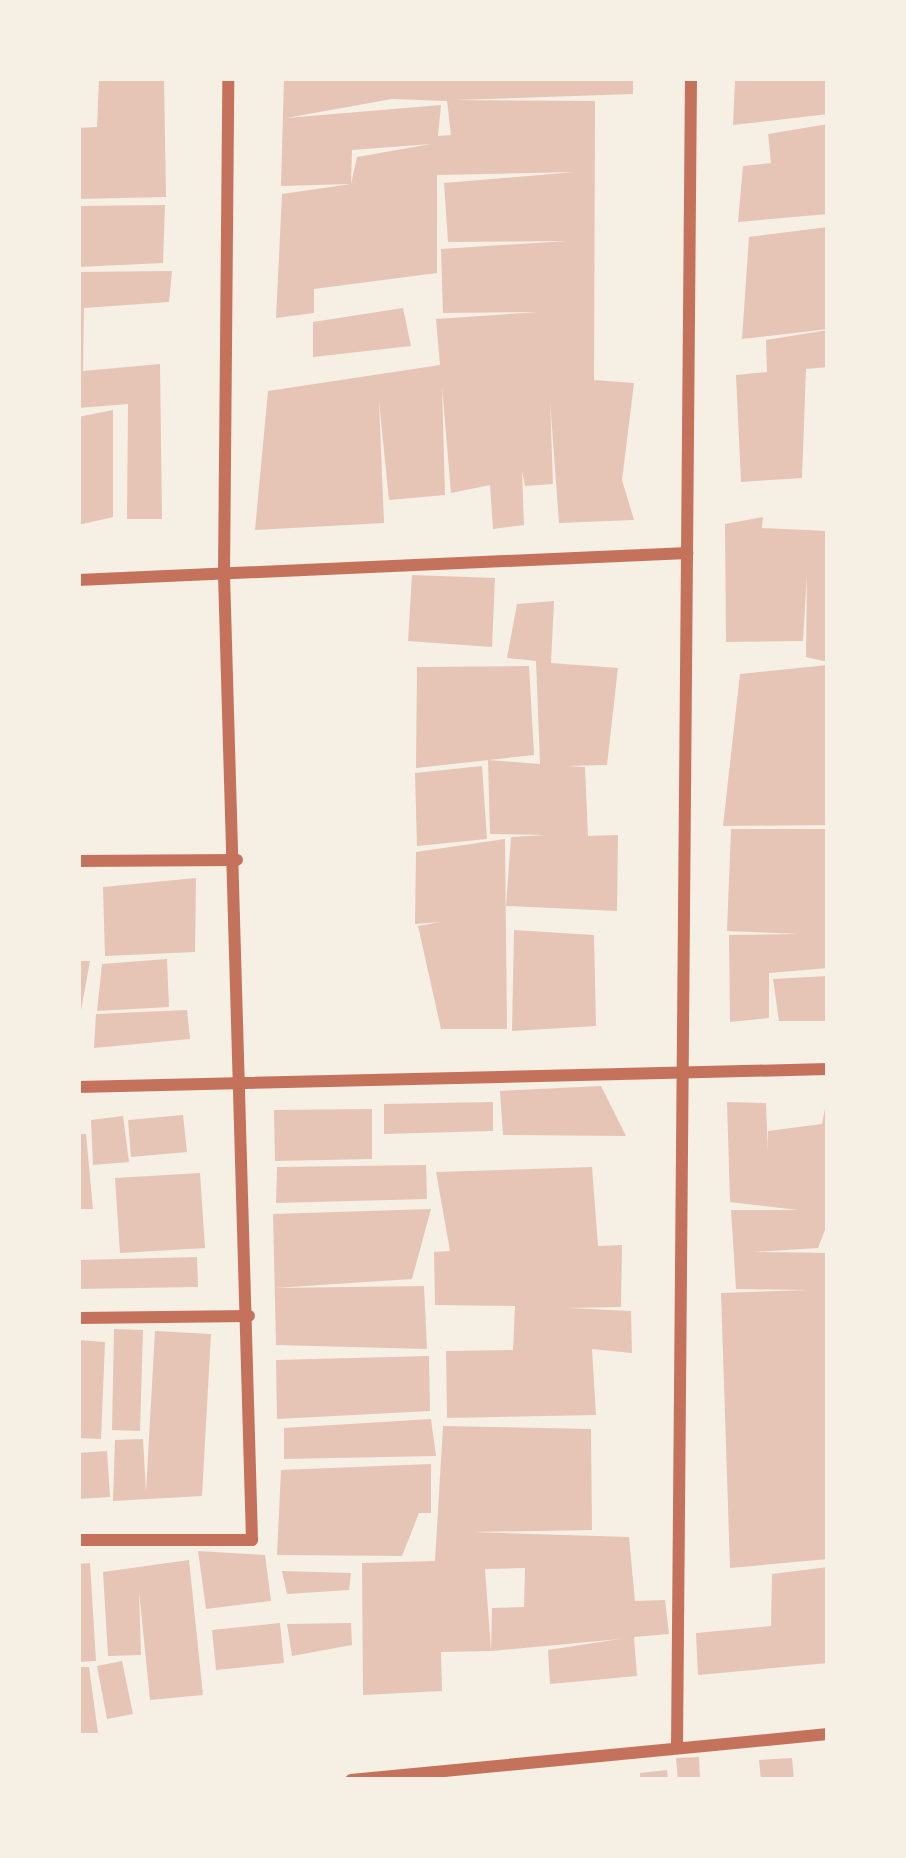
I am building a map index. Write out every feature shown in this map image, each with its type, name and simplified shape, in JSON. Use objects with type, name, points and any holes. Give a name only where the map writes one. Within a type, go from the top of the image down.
[{"type":"street","points":[[78,1540],[252,1540],[245,1083],[224,575],[228,78]]},
{"type":"street","points":[[676,1748],[691,78]]},
{"type":"street","points":[[78,580],[687,553]]},
{"type":"street","points":[[78,861],[237,860]]},
{"type":"street","points":[[78,1087],[828,1069]]},
{"type":"street","points":[[78,1318],[249,1316]]},
{"type":"street","points":[[351,1780],[828,1734]]},
{"type":"building","points":[[99,78],[164,78],[166,197],[78,199],[78,128],[97,127]]},
{"type":"building","points":[[284,78],[633,78],[633,94],[455,100],[595,101],[594,380],[634,383],[622,480],[634,520],[559,523],[550,401],[553,484],[525,486],[522,471],[524,525],[493,529],[490,485],[451,493],[442,387],[445,495],[389,500],[379,401],[384,523],[255,530],[268,391],[440,365],[436,319],[539,312],[443,313],[441,249],[567,241],[448,242],[444,183],[575,172],[437,175],[437,273],[314,289],[314,313],[276,318],[282,194],[351,184],[281,186]],"holes":[[[392,99],[447,101],[451,135],[438,136],[441,105],[286,118]],[[431,144],[357,157],[351,184],[352,150]]]},
{"type":"building","points":[[828,78],[828,114],[733,125],[735,81]]},
{"type":"building","points":[[828,124],[828,214],[738,222],[743,166],[771,163],[768,134]]},
{"type":"building","points":[[165,205],[163,263],[78,267],[78,206]]},
{"type":"building","points":[[828,227],[828,329],[742,339],[749,237]]},
{"type":"building","points":[[172,271],[169,302],[84,308],[83,371],[160,364],[162,519],[127,519],[128,404],[78,408],[78,272]]},
{"type":"building","points":[[403,308],[411,346],[313,357],[313,322]]},
{"type":"building","points":[[828,330],[828,367],[806,369],[802,478],[741,482],[736,375],[767,372],[766,340]]},
{"type":"building","points":[[113,410],[113,517],[78,525],[78,417]]},
{"type":"building","points":[[763,517],[762,528],[828,531],[828,662],[806,657],[807,574],[803,641],[726,642],[725,524]]},
{"type":"building","points":[[412,575],[495,578],[492,647],[408,641]]},
{"type":"building","points":[[554,601],[551,663],[618,668],[607,765],[566,766],[585,767],[588,836],[618,835],[617,911],[506,906],[511,837],[547,835],[490,834],[488,760],[540,764],[536,661],[507,658],[517,604]]},
{"type":"building","points":[[828,665],[828,825],[723,826],[740,674]]},
{"type":"building","points":[[529,666],[534,755],[416,768],[417,667]]},
{"type":"building","points":[[482,766],[487,839],[417,846],[415,773]]},
{"type":"building","points":[[731,829],[828,829],[828,968],[769,973],[769,1018],[730,1022],[729,935],[801,934],[727,931]]},
{"type":"building","points":[[505,839],[507,1029],[441,1029],[418,926],[441,922],[415,924],[416,852]]},
{"type":"building","points":[[196,878],[195,952],[105,956],[103,887]]},
{"type":"building","points":[[514,930],[594,935],[596,1026],[512,1031]]},
{"type":"building","points":[[167,959],[169,1007],[97,1011],[102,964]]},
{"type":"building","points":[[78,961],[90,961],[78,1027]]},
{"type":"building","points":[[828,976],[828,1021],[779,1021],[773,979]]},
{"type":"building","points":[[187,1010],[190,1039],[94,1048],[96,1014]]},
{"type":"building","points":[[601,1086],[626,1136],[503,1135],[500,1091]]},
{"type":"building","points":[[828,1093],[828,1222],[818,1248],[753,1252],[828,1253],[828,1559],[730,1568],[721,1293],[809,1290],[736,1289],[731,1210],[798,1210],[730,1202],[727,1102],[766,1103],[768,1153],[768,1131],[822,1124]]},
{"type":"building","points":[[493,1102],[493,1131],[384,1134],[384,1104]]},
{"type":"building","points":[[372,1109],[372,1159],[275,1161],[274,1110]]},
{"type":"building","points":[[183,1115],[187,1152],[131,1157],[128,1120]]},
{"type":"building","points":[[123,1116],[129,1162],[93,1165],[91,1120]]},
{"type":"building","points":[[78,1134],[86,1134],[93,1209],[78,1209]]},
{"type":"building","points":[[426,1165],[427,1199],[276,1203],[277,1167]]},
{"type":"building","points":[[592,1167],[598,1246],[622,1245],[621,1307],[569,1308],[631,1311],[632,1353],[592,1349],[596,1415],[447,1418],[446,1351],[513,1350],[515,1306],[435,1305],[434,1252],[450,1251],[436,1172]]},
{"type":"building","points":[[200,1173],[205,1248],[120,1253],[115,1178]]},
{"type":"building","points":[[431,1209],[412,1279],[275,1288],[424,1286],[427,1349],[276,1345],[273,1214]]},
{"type":"building","points":[[197,1257],[198,1287],[78,1289],[78,1260]]},
{"type":"building","points":[[114,1329],[143,1330],[140,1431],[112,1430]]},
{"type":"building","points":[[155,1331],[211,1334],[202,1496],[113,1501],[115,1440],[143,1439],[146,1491]]},
{"type":"building","points":[[78,1340],[105,1342],[101,1439],[78,1438]]},
{"type":"building","points":[[429,1356],[430,1411],[277,1419],[276,1360]]},
{"type":"building","points":[[431,1419],[436,1456],[284,1459],[284,1428]]},
{"type":"building","points":[[443,1426],[591,1429],[592,1530],[472,1532],[629,1537],[635,1601],[665,1600],[669,1634],[634,1637],[637,1676],[550,1684],[548,1650],[620,1639],[491,1651],[441,1652],[442,1691],[363,1695],[362,1563],[435,1561]],"holes":[[[525,1568],[524,1607],[492,1608],[491,1651],[485,1569]]]},
{"type":"building","points":[[107,1451],[110,1497],[78,1499],[78,1453]]},
{"type":"building","points":[[431,1464],[431,1513],[419,1513],[402,1556],[277,1555],[281,1470]]},
{"type":"building","points":[[198,1551],[265,1555],[271,1601],[206,1609]]},
{"type":"building","points":[[189,1560],[203,1695],[150,1700],[139,1591],[141,1655],[108,1656],[103,1572]]},
{"type":"building","points":[[90,1563],[96,1661],[78,1662],[78,1564]]},
{"type":"building","points":[[828,1567],[828,1663],[698,1675],[696,1633],[771,1626],[772,1574]]},
{"type":"building","points":[[282,1571],[351,1573],[349,1590],[287,1594]]},
{"type":"building","points":[[280,1623],[284,1663],[216,1670],[212,1630]]},
{"type":"building","points":[[351,1623],[352,1645],[292,1656],[287,1624]]},
{"type":"building","points":[[122,1661],[133,1714],[107,1719],[97,1666]]},
{"type":"building","points":[[78,1667],[89,1667],[98,1733],[78,1733]]},
{"type":"building","points":[[699,1757],[700,1780],[678,1780],[676,1758]]},
{"type":"building","points":[[792,1758],[794,1780],[761,1780],[759,1760]]},
{"type":"building","points":[[667,1770],[668,1780],[640,1780],[640,1773]]}]
